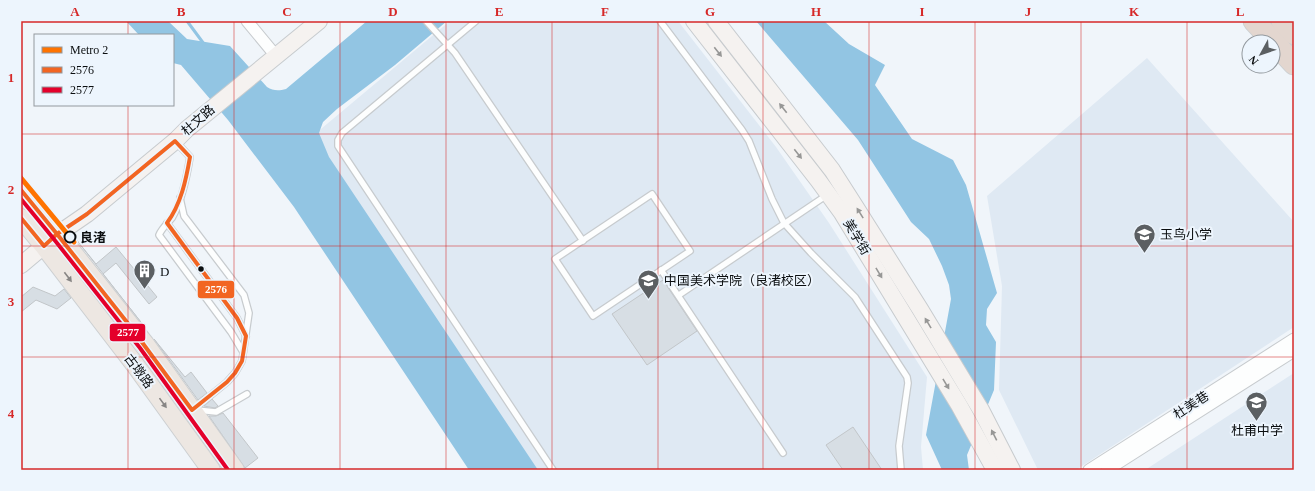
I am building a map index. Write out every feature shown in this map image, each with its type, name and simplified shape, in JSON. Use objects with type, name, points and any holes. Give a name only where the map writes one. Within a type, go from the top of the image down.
[{"type":"highway","points":[[1254,21],[1282,29],[1294,64]]},
{"type":"main road","points":[[1282,29],[1294,52]]},
{"type":"main road","name":"古墩路","points":[[21,190],[58,234],[144,344],[235,470]]},
{"type":"main road","name":"古墩路","points":[[21,218],[136,366],[211,470]]},
{"type":"street","points":[[247,21],[268,56]]},
{"type":"street","name":"杜文路","points":[[268,56],[301,21]]},
{"type":"street","name":"杜文路","points":[[58,234],[82,204],[184,125],[268,56],[319,21]]},
{"type":"street","name":"美学街","points":[[694,21],[829,194],[842,213],[946,385],[995,470]]},
{"type":"street","name":"美学街","points":[[716,21],[832,170],[842,185],[981,410],[1012,470]]},
{"type":"street","name":"杜文路","points":[[21,266],[58,234],[87,214],[175,141],[184,125]]},
{"type":"street","name":"杜美巷","points":[[1089,470],[1294,339]]},
{"type":"street","name":"杜美巷","points":[[1107,470],[1294,351]]},
{"type":"lane","points":[[426,21],[447,46],[455,53],[583,241]]},
{"type":"lane","points":[[476,21],[342,133],[338,140],[338,146],[553,470]]},
{"type":"lane","points":[[660,21],[742,130],[784,223],[811,253],[855,297],[907,377],[908,383],[899,446],[901,470]]},
{"type":"lane","points":[[175,141],[190,157],[180,198],[172,218],[161,229],[159,235],[231,332],[243,352]]},
{"type":"lane","points":[[678,295],[842,185]]},
{"type":"lane","points":[[652,194],[690,251],[661,270],[593,316],[555,259],[652,194]]},
{"type":"lane","points":[[180,198],[184,216],[244,295],[249,313],[242,361],[235,373],[227,382],[192,410]]},
{"type":"lane","points":[[167,223],[237,318],[246,336]]},
{"type":"lane","points":[[661,270],[783,453]]},
{"type":"lane","points":[[192,410],[216,412],[247,394]]},
{"type":"shaded area","name":"中国美术学院（良渚校区）","points":[[450,21],[678,21],[776,147],[829,223],[927,377],[921,447],[923,470],[532,470],[309,139]]},
{"type":"shaded area","name":"玉鸟小学","points":[[1147,58],[1294,222],[1294,327],[1076,470],[1038,470],[999,390],[1002,286],[987,196]]},
{"type":"shaded area","name":"杜甫中学","points":[[1294,373],[1294,470],[1145,470]]},
{"type":"water","points":[[126,21],[168,21],[187,39],[230,46],[267,87],[278,90],[286,89],[367,21],[447,21],[395,65],[337,109],[323,122],[319,133],[329,157],[538,470],[469,470],[294,207],[228,120],[181,65],[174,63],[174,34],[138,34]]},
{"type":"water","points":[[756,21],[824,21],[849,44],[885,65],[875,85],[912,139],[953,160],[966,185],[997,293],[987,309],[986,325],[996,342],[994,390],[967,455],[969,470],[942,470],[926,435],[951,299],[949,285],[942,266],[929,239],[911,222],[858,140]]},
{"type":"building","points":[[75,238],[96,264],[116,247],[157,297],[149,304],[116,263],[103,274]]},
{"type":"building","points":[[663,280],[697,331],[647,365],[612,314]]},
{"type":"building","points":[[33,287],[55,296],[64,289],[71,298],[57,309],[36,300],[21,312],[21,297]]},
{"type":"building","points":[[154,339],[185,377],[191,372],[207,393],[198,400]]},
{"type":"building","points":[[212,399],[218,406],[215,408],[204,406]]},
{"type":"building","points":[[223,413],[258,458],[245,468],[209,416],[216,416]]},
{"type":"building","points":[[853,427],[882,470],[843,470],[826,445]]},
{"type":"waterway","points":[[187,21],[204,44]]},
{"type":"metro line","name":"2","points":[[21,178],[74,242]]},
{"type":"transit line","name":"2576","points":[[175,141],[190,157],[185,183],[176,208],[167,223],[237,318],[246,336],[242,361],[235,373],[227,382],[192,410],[130,326],[57,234],[87,214],[175,141]]},
{"type":"transit line","name":"2576","points":[[21,190],[57,234]]},
{"type":"transit line","name":"2577","points":[[21,199],[140,348],[228,470]]},
{"type":"transit line","name":"2576","points":[[21,218],[44,246],[57,234]]},
{"type":"place","name":"良渚","points":[[70,237]]},
{"type":"place","name":"玉鸟小学","points":[[1145,254]]},
{"type":"place","name":"D","points":[[145,290]]},
{"type":"place","name":"中国美术学院（良渚校区）","points":[[648,300]]},
{"type":"place","name":"杜甫中学","points":[[1257,422]]}]
